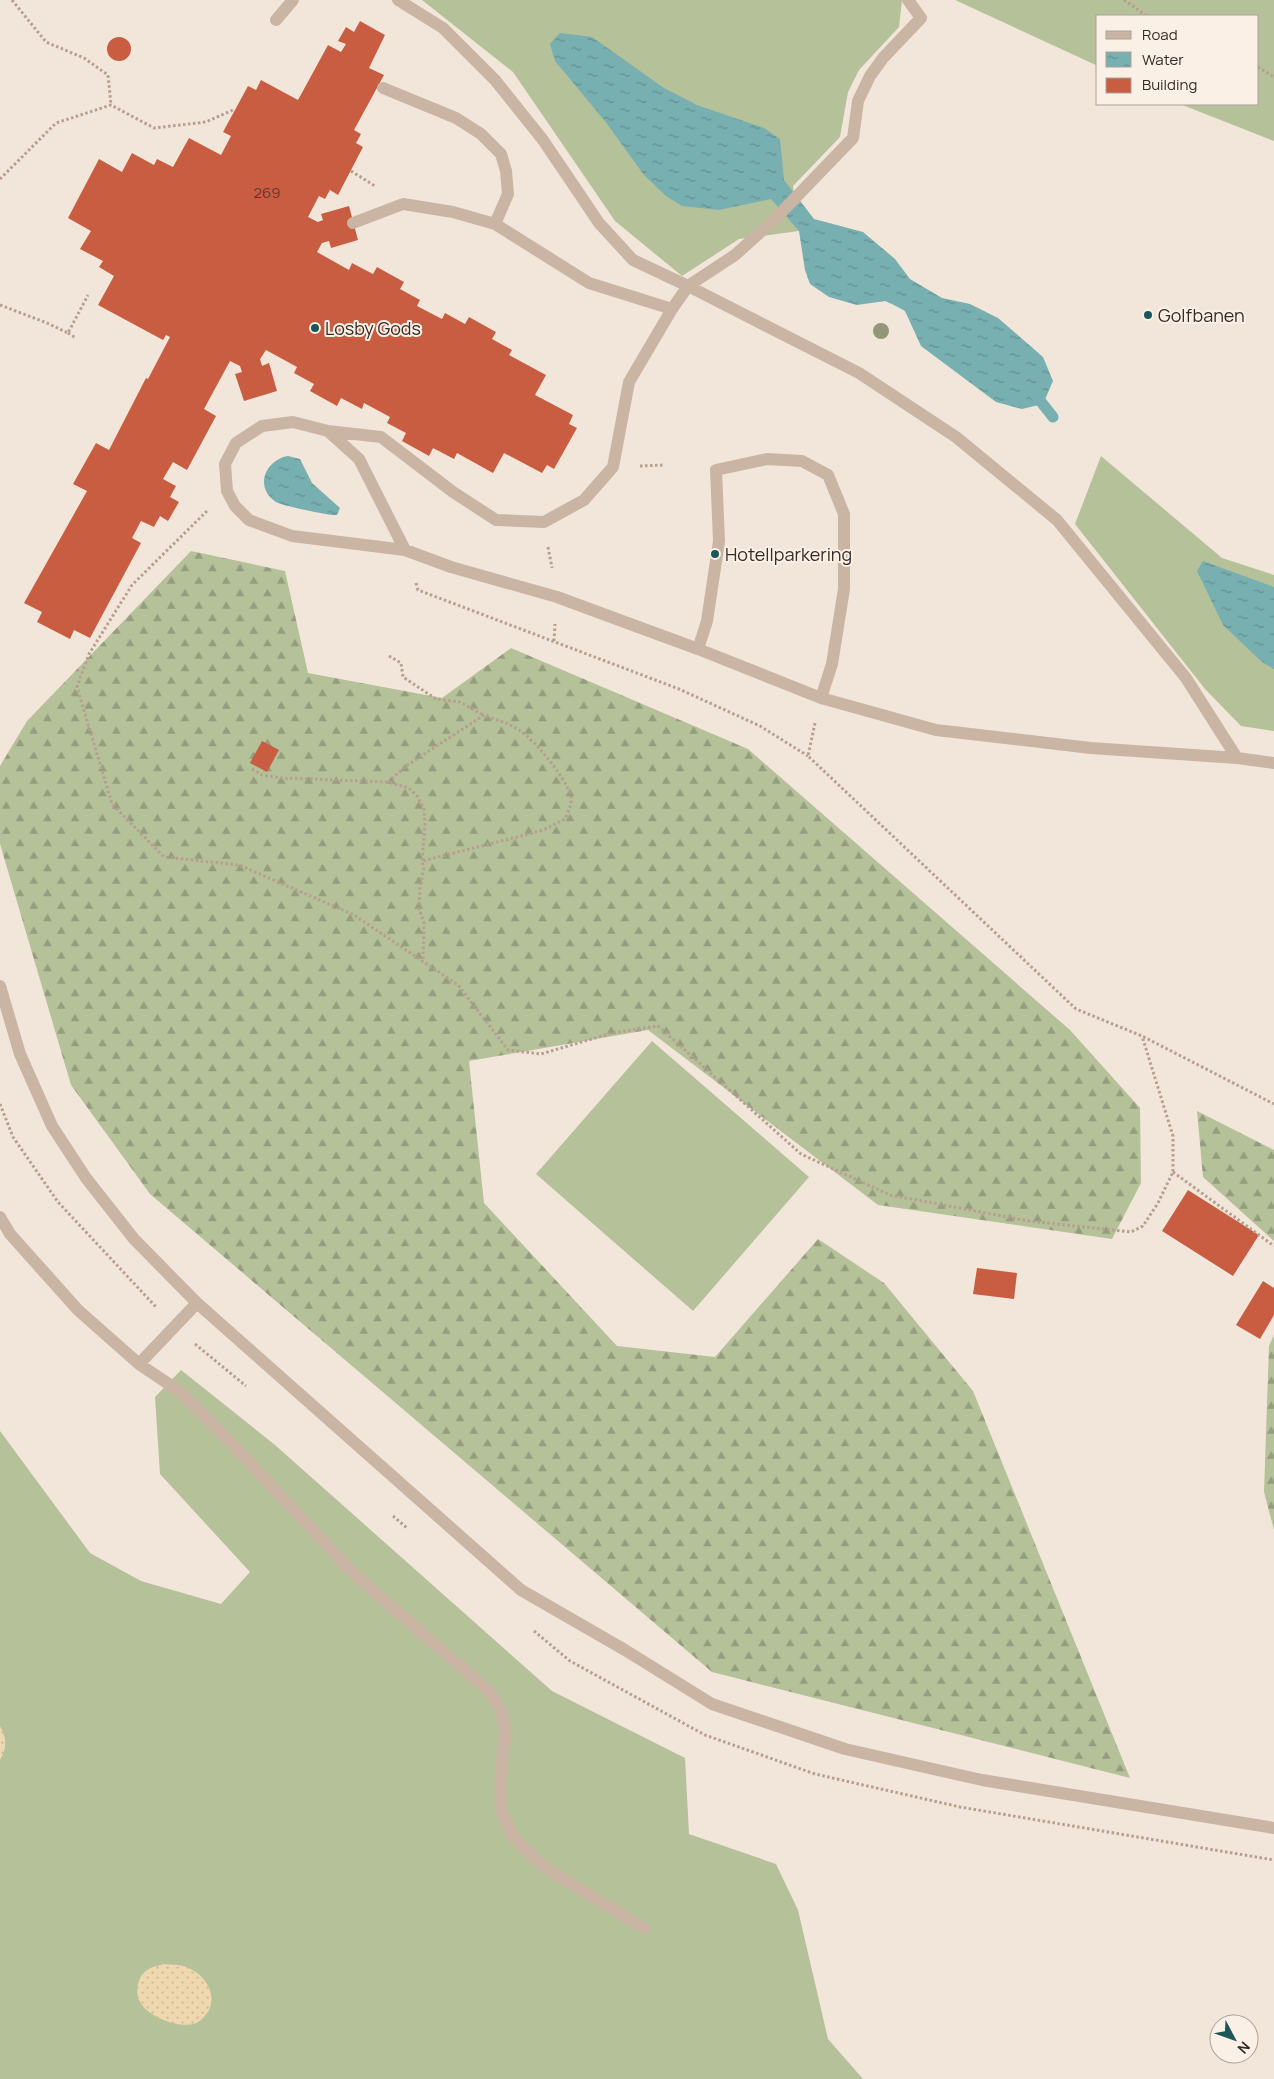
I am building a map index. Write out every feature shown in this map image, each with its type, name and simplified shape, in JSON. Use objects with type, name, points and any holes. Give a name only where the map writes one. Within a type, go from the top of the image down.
[{"type":"street","points":[[276,20],[293,0]]},
{"type":"street","points":[[398,0],[442,28],[496,80],[543,140],[599,223],[633,260],[860,373],[956,436],[1057,520],[1186,678],[1237,758]]},
{"type":"street","points":[[908,0],[921,18],[883,58],[870,76],[858,101],[853,138],[774,220],[735,255],[688,286],[672,309],[629,382],[613,467],[584,500],[544,522],[496,520],[453,492],[381,437],[328,431],[293,422],[262,426],[236,443],[225,464],[227,491],[235,506],[249,520],[292,536],[406,550],[451,567],[557,597],[698,649],[821,698],[936,730],[1091,748],[1237,758],[1274,763]]},
{"type":"street","points":[[383,88],[456,118],[481,134],[501,154],[506,171],[508,194],[495,224]]},
{"type":"street","points":[[353,223],[403,204],[453,212],[495,224],[589,284],[672,309]]},
{"type":"street","points":[[328,431],[359,459],[406,550]]},
{"type":"street","points":[[698,649],[707,621],[719,541],[716,470],[767,459],[802,461],[828,475],[844,514],[844,589],[832,664],[821,698]]},
{"type":"street","points":[[0,986],[20,1054],[52,1126],[86,1178],[134,1239],[197,1303],[521,1590],[625,1650],[712,1704],[844,1749],[982,1780],[1274,1828]]},
{"type":"street","points":[[0,1218],[10,1234],[78,1310],[139,1364],[182,1393],[354,1574],[487,1689],[502,1712],[505,1731],[500,1790],[502,1813],[513,1837],[544,1867],[644,1928]]},
{"type":"street","points":[[139,1364],[197,1303]]},
{"type":"path","points":[[12,0],[46,42],[84,58],[108,75],[111,105]]},
{"type":"path","points":[[1124,0],[1146,15]]},
{"type":"path","points":[[1259,68],[1274,76]]},
{"type":"path","points":[[0,179],[56,123],[111,105],[154,128],[206,122],[235,109]]},
{"type":"path","points":[[68,333],[88,295]]},
{"type":"path","points":[[0,304],[47,322],[76,338]]},
{"type":"path","points":[[227,491],[132,585],[89,654],[77,687],[112,804],[164,857],[239,865],[354,915],[458,985],[508,1050],[541,1054],[612,1033],[658,1026],[801,1154],[890,1194],[1029,1221],[1131,1232],[1143,1226],[1158,1203],[1173,1172],[1173,1136],[1142,1036]]},
{"type":"path","points":[[406,550],[418,590],[679,689],[760,726],[808,756],[1076,1009],[1142,1036],[1274,1104]]},
{"type":"path","points":[[389,656],[401,663],[403,677],[436,699],[460,702],[519,730],[531,740],[563,780],[570,796],[571,805],[565,819],[543,830],[422,861]]},
{"type":"path","points":[[808,756],[821,698]]},
{"type":"path","points":[[388,782],[406,766],[484,715]]},
{"type":"path","points":[[252,769],[262,775],[281,778],[388,782],[409,788],[417,796],[424,809],[425,825],[422,861],[424,868],[419,908],[424,923],[422,961]]},
{"type":"path","points":[[0,1104],[13,1137],[58,1202],[175,1327],[253,1392]]},
{"type":"path","points":[[1173,1172],[1274,1246]]},
{"type":"path","points":[[386,1510],[408,1529]]},
{"type":"path","points":[[532,1630],[570,1661],[705,1735],[815,1774],[960,1807],[1274,1860]]},
{"type":"green space","points":[[422,0],[902,0],[899,27],[859,70],[848,92],[840,137],[793,186],[799,231],[739,239],[682,276],[615,221],[513,72]]},
{"type":"green space","points":[[955,0],[1274,0],[1274,141],[1183,105],[1259,105],[1259,15],[1096,15],[1096,65]]},
{"type":"green space","points":[[1101,456],[1222,558],[1274,575],[1274,731],[1241,726],[1205,689],[1075,524]]},
{"type":"green space","points":[[191,551],[285,571],[308,673],[442,698],[511,648],[748,749],[1070,1030],[1140,1108],[1141,1183],[1112,1239],[878,1205],[648,1030],[469,1061],[484,1203],[617,1346],[715,1357],[818,1239],[884,1283],[973,1391],[1130,1778],[712,1672],[150,1194],[71,1085],[0,844],[0,766],[27,721]]},
{"type":"green space","points":[[652,1041],[809,1177],[693,1311],[536,1174]]},
{"type":"green space","points":[[1197,1111],[1274,1150],[1274,1241],[1203,1177]]},
{"type":"green space","points":[[1274,1335],[1274,1530],[1264,1492],[1269,1346]]},
{"type":"green space","points":[[181,1370],[275,1445],[552,1691],[685,1758],[689,1834],[776,1864],[798,1910],[828,2039],[863,2079],[0,2079],[0,1431],[90,1553],[141,1581],[221,1604],[250,1572],[160,1474],[155,1397]]},
{"type":"sand","points":[[0,1726],[5,1743],[0,1760]]},
{"type":"sand","points":[[163,1964],[181,1965],[196,1972],[207,1983],[210,1990],[211,2004],[208,2012],[198,2022],[187,2025],[172,2023],[156,2017],[140,2002],[137,1988],[142,1975],[145,1971]]},
{"type":"water","points":[[560,33],[592,37],[664,88],[697,105],[764,128],[780,139],[784,180],[814,219],[863,232],[895,259],[910,279],[942,298],[970,304],[998,318],[1043,357],[1053,381],[1043,404],[1022,409],[996,402],[921,346],[905,311],[892,304],[885,301],[857,305],[829,297],[810,284],[805,270],[799,231],[771,199],[719,210],[682,206],[666,196],[644,175],[604,120],[555,61],[550,44]]},
{"type":"water","points":[[288,456],[300,459],[312,483],[340,508],[337,515],[288,506],[276,502],[269,496],[265,489],[265,475],[273,463]]},
{"type":"water","points":[[1203,561],[1274,587],[1274,669],[1262,662],[1223,625],[1197,571]]},
{"type":"building","name":"Losby Gods","points":[[360,21],[385,35],[369,68],[384,75],[354,130],[361,134],[356,143],[363,147],[338,195],[330,190],[325,199],[319,196],[308,217],[318,222],[323,220],[321,214],[349,206],[358,240],[331,248],[329,241],[322,243],[317,252],[349,270],[352,263],[373,274],[377,267],[404,282],[400,289],[420,300],[417,306],[442,319],[445,313],[465,324],[469,317],[496,332],[492,339],[512,350],[509,355],[546,375],[535,395],[573,415],[569,424],[577,428],[554,469],[547,465],[542,473],[504,453],[493,473],[457,453],[454,459],[433,448],[429,456],[402,441],[406,433],[387,423],[390,417],[364,403],[362,409],[341,398],[337,406],[310,391],[314,384],[294,373],[297,367],[266,350],[260,359],[262,366],[269,363],[277,391],[244,401],[235,374],[242,372],[240,366],[230,361],[204,409],[216,416],[187,470],[173,462],[163,479],[176,486],[170,497],[179,502],[168,521],[160,516],[154,527],[141,521],[132,538],[141,543],[90,638],[74,630],[70,639],[37,622],[42,612],[24,603],[87,491],[73,484],[96,443],[109,450],[146,378],[148,379],[170,337],[166,335],[163,340],[98,305],[114,276],[99,267],[103,261],[80,249],[91,231],[68,218],[99,159],[122,172],[132,153],[154,165],[157,159],[173,167],[189,138],[221,155],[231,136],[223,132],[248,86],[256,90],[261,80],[298,100],[328,45],[341,52],[346,44],[338,41],[346,27],[354,32]]},
{"type":"building","points":[[119,37],[128,40],[131,49],[128,58],[119,61],[110,58],[107,49],[110,40]]},
{"type":"building","points":[[262,741],[279,750],[267,772],[250,763]]},
{"type":"building","points":[[1188,1190],[1259,1235],[1233,1276],[1162,1231]]},
{"type":"building","points":[[977,1268],[1017,1273],[1014,1299],[973,1294]]},
{"type":"building","points":[[1263,1281],[1274,1288],[1274,1315],[1260,1339],[1236,1325]]},
{"type":"waterway","points":[[1034,393],[1053,417]]},
{"type":"place","name":"Golfbanen","points":[[1148,315]]},
{"type":"place","name":"Losby Gods","points":[[315,328]]},
{"type":"place","name":"Hotellparkering","points":[[715,554]]}]
